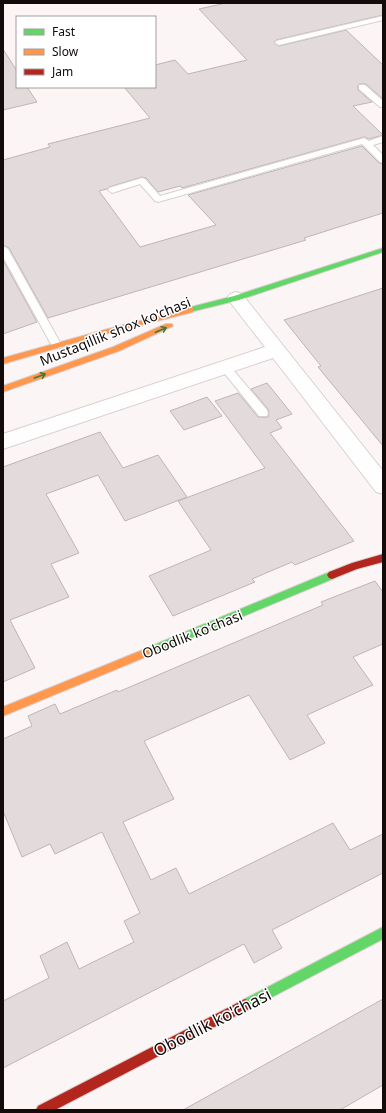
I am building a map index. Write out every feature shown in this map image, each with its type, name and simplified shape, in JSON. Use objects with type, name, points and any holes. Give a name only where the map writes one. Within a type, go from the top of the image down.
[{"type":"main road","name":"Mustaqillik shox ko'chasi","points":[[3,361],[236,298],[383,250]]},
{"type":"main road","name":"Mustaqillik shox ko'chasi","points":[[3,389],[116,349],[236,298]]},
{"type":"main road","name":"Obodlik ko'chasi","points":[[3,712],[355,566],[383,558]]},
{"type":"main road","name":"Obodlik ko'chasi","points":[[42,1110],[383,933]]},
{"type":"street","points":[[236,298],[383,486]]},
{"type":"street","points":[[3,442],[277,350]]},
{"type":"lane","points":[[279,43],[383,18]]},
{"type":"lane","points":[[362,87],[383,105]]},
{"type":"lane","points":[[367,144],[383,140]]},
{"type":"lane","points":[[112,190],[142,181],[158,200],[364,141],[383,160]]},
{"type":"lane","points":[[3,249],[56,346]]},
{"type":"lane","points":[[225,367],[263,413]]},
{"type":"building","points":[[226,3],[383,3],[383,15],[276,40],[274,43],[279,46],[346,30],[383,65],[383,99],[366,84],[359,84],[358,90],[372,102],[353,106],[383,135],[369,139],[364,137],[182,188],[180,186],[158,192],[146,178],[142,177],[99,191],[140,247],[216,225],[188,195],[362,146],[379,163],[383,164],[383,213],[304,238],[306,240],[48,318],[9,248],[3,245],[3,160],[50,147],[48,144],[150,118],[125,88],[156,88],[156,65],[175,60],[188,74],[247,60],[199,9]]},
{"type":"building","points":[[3,49],[16,69],[16,88],[28,88],[37,102],[3,110]]},
{"type":"building","points":[[3,260],[37,322],[3,334]]},
{"type":"building","points":[[383,288],[383,446],[318,367],[321,366],[284,320]]},
{"type":"building","points":[[267,383],[292,414],[276,420],[282,428],[270,433],[354,541],[295,565],[292,562],[252,579],[255,582],[173,616],[149,576],[211,550],[178,501],[265,468],[215,401],[238,393],[258,417],[268,417],[268,409],[251,389]]},
{"type":"building","points":[[207,397],[222,416],[184,430],[170,411]]},
{"type":"building","points":[[100,432],[123,468],[158,455],[187,497],[125,521],[98,475],[46,494],[79,553],[51,564],[69,597],[10,620],[35,668],[3,682],[3,467]]},
{"type":"building","points":[[375,581],[383,592],[383,644],[353,657],[373,685],[307,715],[325,743],[290,760],[249,695],[144,741],[174,799],[123,822],[151,880],[176,868],[189,894],[333,823],[350,850],[383,834],[383,873],[272,930],[282,948],[254,963],[244,944],[3,1068],[3,1001],[49,978],[40,956],[67,942],[79,969],[134,942],[124,921],[140,913],[102,832],[55,854],[50,844],[22,857],[3,811],[3,739],[32,726],[28,716],[55,704],[60,714],[117,690],[118,692],[323,605],[321,602]]},
{"type":"building","points":[[383,999],[383,1085],[340,1110],[183,1110]]},
{"type":"traffic: fast","points":[[190,310],[236,298],[383,250]]},
{"type":"traffic: fast","points":[[145,653],[332,575]]},
{"type":"traffic: fast","points":[[245,1005],[383,933]]},
{"type":"traffic: slow","points":[[3,361],[104,332],[190,310]]},
{"type":"traffic: slow","points":[[3,389],[116,349],[169,326]]},
{"type":"traffic: slow","points":[[3,712],[145,653]]},
{"type":"traffic: jam","points":[[332,575],[355,566],[383,558]]},
{"type":"traffic: jam","points":[[42,1110],[245,1005]]}]
